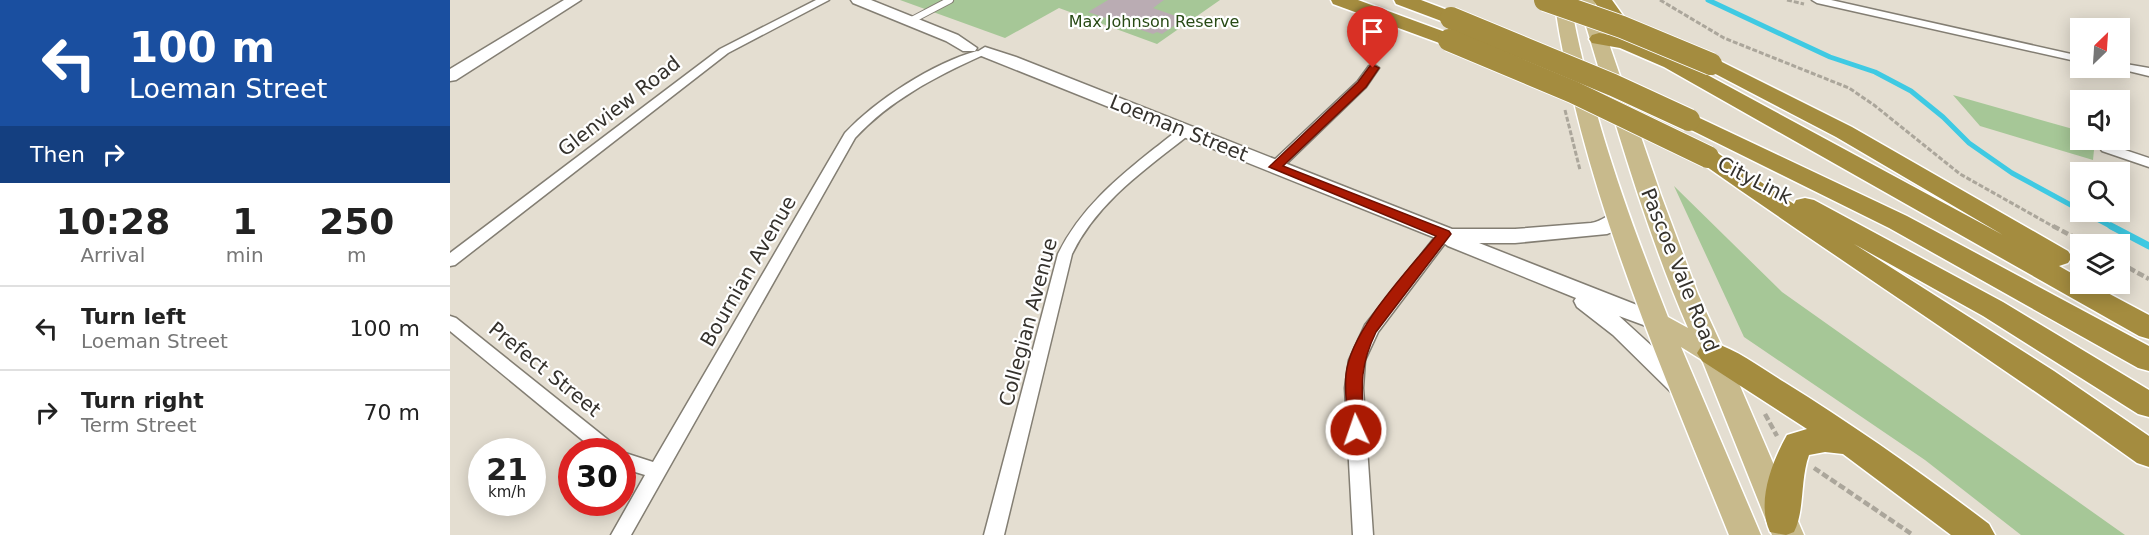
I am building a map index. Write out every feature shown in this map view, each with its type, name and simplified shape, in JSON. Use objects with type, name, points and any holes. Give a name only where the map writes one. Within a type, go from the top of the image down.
[{"type":"highway","name":"CityLink","points":[[1340,0],[1449,40],[1573,92],[1818,212],[1993,309],[2149,405]]},
{"type":"highway","name":"CityLink","points":[[1403,0],[1603,81],[1689,120],[1898,222],[2149,360]]},
{"type":"highway","points":[[1545,0],[1632,31],[1711,64],[1800,108],[2070,264]]},
{"type":"highway","points":[[1602,0],[1620,25],[1671,63]]},
{"type":"highway","points":[[1599,39],[1615,40],[1671,63],[2149,328]]},
{"type":"highway","points":[[1708,157],[1869,268],[2043,379],[2149,453]]},
{"type":"highway","points":[[2121,294],[2149,310]]},
{"type":"highway","points":[[1712,353],[1799,405],[1856,443],[1977,535]]},
{"type":"highway","points":[[1785,528],[1783,492],[1789,461],[1798,445],[1818,438],[1833,438],[1856,443]]},
{"type":"main road","name":"Pascoe Vale Road","points":[[1562,0],[1579,89],[1619,217],[1657,322],[1745,535]]},
{"type":"main road","name":"Pascoe Vale Road","points":[[1586,0],[1650,195],[1686,294],[1785,528]]},
{"type":"main road","points":[[1570,46],[1599,39]]},
{"type":"main road","points":[[1657,322],[1712,353]]},
{"type":"street","points":[[450,76],[574,0]]},
{"type":"street","name":"Glenview Road","points":[[450,261],[724,51],[824,0]]},
{"type":"street","name":"Loeman Street","points":[[858,0],[1447,235],[1455,241],[1657,322]]},
{"type":"street","points":[[1817,0],[2070,57]]},
{"type":"street","name":"Bournian Avenue","points":[[621,535],[850,136],[877,109],[978,49]]},
{"type":"street","points":[[1275,167],[1362,84],[1373,68]]},
{"type":"street","points":[[2130,68],[2149,72]]},
{"type":"street","name":"Collegian Avenue","points":[[994,535],[1065,254],[1072,235],[1100,202],[1186,131]]},
{"type":"street","points":[[2113,150],[2149,163]]},
{"type":"street","name":"Loeman Street","points":[[1447,235],[1515,236],[1592,230],[1607,227],[1619,217]]},
{"type":"street","points":[[1363,535],[1354,388],[1357,360],[1371,329],[1447,235]]},
{"type":"street","points":[[1568,286],[1621,329],[1684,390]]},
{"type":"street","name":"Prefect Street","points":[[450,322],[594,438]]},
{"type":"street","points":[[636,465],[657,471]]},
{"type":"lane","points":[[910,21],[950,0]]},
{"type":"path","points":[[1660,0],[1724,38],[1828,78],[1858,93],[1882,110],[1917,142],[1945,163],[1997,195],[2070,235]]},
{"type":"path","points":[[1564,108],[1582,176]]},
{"type":"path","points":[[2130,269],[2149,279]]},
{"type":"green space","name":"Max Johnson Reserve","points":[[900,0],[1220,0],[1157,44],[1059,8],[1005,38]]},
{"type":"green space","points":[[1953,95],[2070,128],[2070,150],[2094,150],[2093,160],[1980,126]]},
{"type":"green space","points":[[1674,186],[1782,292],[2125,535],[2021,535],[1925,460],[1744,337]]},
{"type":"building","points":[[1108,0],[1164,0],[1153,8],[1184,19],[1162,34],[1157,32],[1153,34],[1088,12]]},
{"type":"waterway","points":[[1708,0],[1830,57],[1875,72],[1911,91],[1943,117],[1969,143],[2012,173],[2070,205]]},
{"type":"waterway","points":[[2103,222],[2114,228]]},
{"type":"waterway","points":[[2111,226],[2149,246]]},
{"type":"route","points":[[1356,430],[1354,374],[1363,344],[1371,329],[1445,234],[1275,167],[1371,75],[1373,68]]}]
